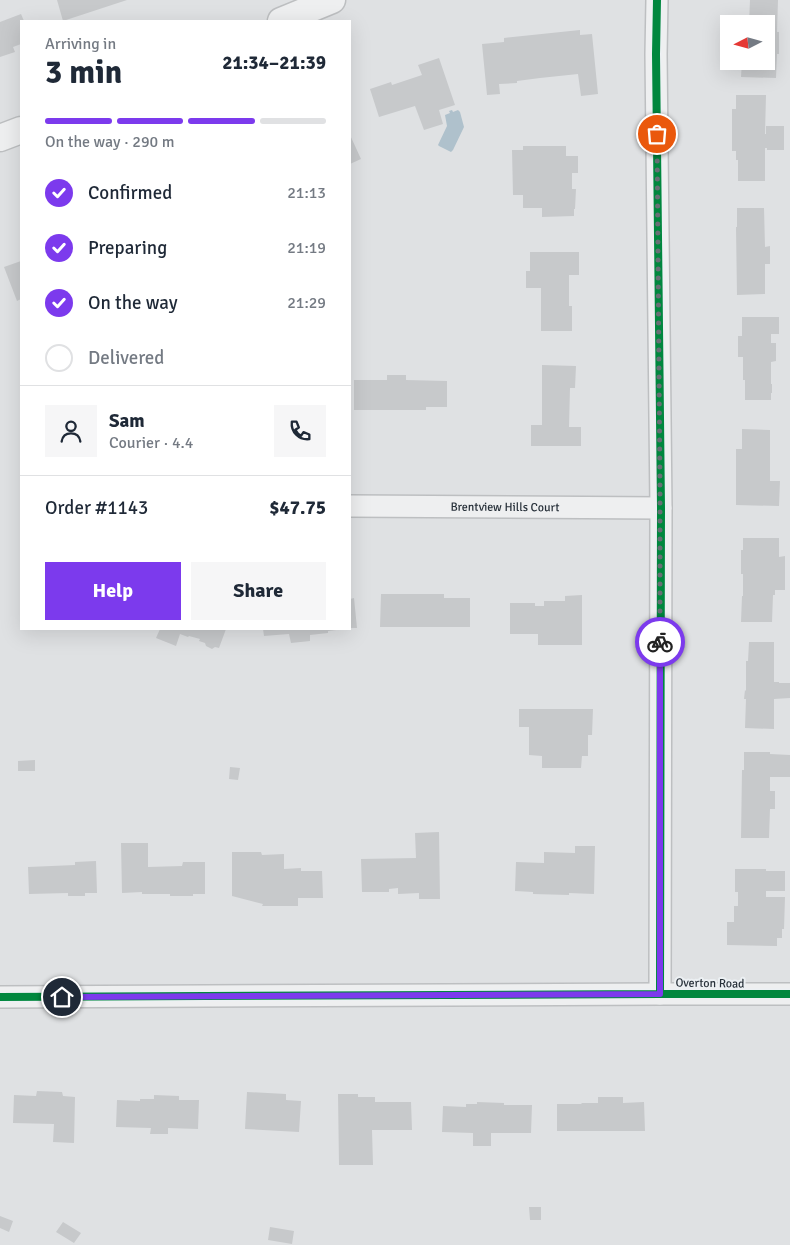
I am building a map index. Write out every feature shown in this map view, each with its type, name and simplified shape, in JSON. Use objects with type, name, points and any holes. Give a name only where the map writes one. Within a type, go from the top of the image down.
[{"type":"street","points":[[282,20],[332,0]]},
{"type":"street","points":[[657,0],[660,994]]},
{"type":"street","points":[[0,138],[20,130]]},
{"type":"street","name":"Brentview Hills Court","points":[[351,506],[660,508]]},
{"type":"street","name":"Overton Road","points":[[0,997],[790,994]]},
{"type":"water","points":[[452,110],[453,112],[458,110],[460,112],[464,127],[451,152],[438,145],[447,126],[445,115]]},
{"type":"building","points":[[57,0],[127,0],[66,20],[63,20]]},
{"type":"building","points":[[750,0],[778,0],[777,32],[779,32],[779,54],[777,54],[776,78],[741,77],[741,70],[775,70],[775,15],[749,15]]},
{"type":"building","points":[[21,14],[24,20],[20,20],[20,44],[13,47],[15,52],[0,57],[0,22]]},
{"type":"building","points":[[580,30],[580,35],[592,34],[598,94],[581,96],[578,74],[499,84],[500,94],[487,95],[482,44],[504,42],[504,38]]},
{"type":"building","points":[[439,58],[455,105],[439,110],[443,124],[424,130],[415,106],[379,117],[370,89],[391,82],[392,85],[422,75],[418,65]]},
{"type":"building","points":[[736,95],[766,95],[765,134],[766,126],[784,126],[784,150],[767,150],[765,148],[765,181],[738,181],[738,160],[736,160],[736,151],[732,151],[732,109],[736,109]]},
{"type":"building","points":[[351,137],[361,159],[351,164]]},
{"type":"building","points":[[523,146],[566,146],[566,156],[578,156],[578,173],[572,173],[572,189],[576,189],[574,216],[542,217],[542,208],[523,208],[523,195],[513,195],[512,150],[523,150]]},
{"type":"building","points":[[737,208],[764,208],[765,247],[770,246],[770,264],[765,264],[765,294],[737,295]]},
{"type":"building","points":[[530,252],[579,252],[579,275],[569,275],[569,306],[572,306],[572,331],[541,331],[541,288],[526,288],[526,271],[530,271]]},
{"type":"building","points":[[20,261],[20,300],[17,301],[4,267]]},
{"type":"building","points":[[742,317],[779,317],[779,334],[771,334],[771,343],[776,343],[776,361],[771,362],[771,400],[745,400],[743,357],[738,357],[738,336],[742,336]]},
{"type":"building","points":[[542,365],[576,366],[575,388],[570,388],[569,427],[581,427],[581,446],[531,446],[531,425],[542,425]]},
{"type":"building","points":[[387,375],[406,375],[406,380],[447,381],[447,407],[426,407],[426,410],[354,410],[354,380],[387,380]]},
{"type":"building","points":[[742,429],[770,430],[770,481],[780,481],[779,506],[736,505],[736,449],[742,449]]},
{"type":"building","points":[[743,538],[779,538],[779,557],[785,556],[785,590],[775,590],[775,595],[773,595],[772,622],[741,622],[743,574],[741,574],[741,550],[743,550]]},
{"type":"building","points":[[381,594],[444,594],[444,598],[470,598],[470,627],[380,627]]},
{"type":"building","points":[[582,595],[582,645],[538,645],[538,634],[510,634],[510,603],[535,603],[535,606],[544,606],[544,601],[565,601],[565,596]]},
{"type":"building","points":[[354,598],[357,628],[351,628],[351,599]]},
{"type":"building","points":[[160,630],[226,630],[219,648],[215,647],[212,649],[199,641],[200,639],[180,634],[176,646],[156,638]]},
{"type":"building","points":[[263,630],[336,630],[310,635],[310,641],[291,643],[289,634],[264,636]]},
{"type":"building","points":[[749,642],[774,642],[774,682],[790,683],[790,698],[774,699],[774,729],[745,728],[746,699],[744,699]]},
{"type":"building","points":[[519,709],[593,709],[592,735],[588,735],[588,756],[582,756],[581,768],[542,768],[542,756],[529,755],[529,727],[519,727]]},
{"type":"building","points":[[744,752],[770,752],[770,754],[790,755],[790,777],[770,777],[770,791],[775,791],[775,809],[770,809],[769,838],[741,838]]},
{"type":"building","points":[[35,760],[35,771],[18,771],[18,761]]},
{"type":"building","points":[[230,767],[240,768],[238,780],[229,779]]},
{"type":"building","points":[[439,832],[440,899],[419,899],[419,893],[398,894],[398,888],[389,889],[389,892],[362,892],[361,859],[416,858],[415,833]]},
{"type":"building","points":[[121,843],[148,843],[148,867],[182,866],[183,862],[205,862],[205,894],[170,896],[170,894],[142,894],[142,892],[122,893]]},
{"type":"building","points":[[575,846],[595,846],[594,894],[533,894],[533,892],[515,891],[516,862],[544,863],[544,852],[575,853]]},
{"type":"building","points":[[232,852],[261,852],[262,855],[284,854],[284,869],[301,868],[301,871],[322,871],[323,898],[298,898],[298,906],[262,906],[263,904],[232,896]]},
{"type":"building","points":[[96,861],[97,893],[85,893],[85,896],[68,896],[68,893],[29,894],[28,867],[75,865],[75,862]]},
{"type":"building","points":[[735,869],[785,871],[785,891],[766,891],[766,897],[785,897],[784,929],[782,929],[782,938],[777,938],[777,946],[727,945],[727,922],[734,922],[734,906],[738,906],[738,892],[735,892]]},
{"type":"building","points":[[37,1091],[62,1092],[63,1096],[75,1097],[74,1143],[53,1142],[54,1124],[13,1123],[14,1095],[36,1096]]},
{"type":"building","points":[[247,1092],[286,1094],[286,1100],[301,1101],[299,1132],[245,1129]]},
{"type":"building","points":[[338,1094],[358,1094],[358,1097],[375,1097],[375,1102],[411,1102],[412,1130],[372,1130],[373,1165],[339,1165]]},
{"type":"building","points":[[154,1095],[179,1096],[179,1100],[199,1100],[198,1129],[168,1128],[168,1134],[150,1134],[151,1128],[116,1127],[117,1100],[140,1101],[140,1099],[154,1099]]},
{"type":"building","points":[[598,1097],[623,1097],[623,1103],[644,1102],[645,1131],[557,1131],[557,1104],[598,1103]]},
{"type":"building","points":[[477,1102],[504,1103],[504,1105],[532,1105],[531,1133],[491,1133],[491,1146],[473,1146],[473,1133],[442,1132],[443,1106],[466,1107],[466,1104],[477,1104]]},
{"type":"building","points":[[529,1207],[541,1207],[541,1220],[530,1220]]},
{"type":"building","points":[[0,1216],[13,1221],[9,1232],[0,1228]]},
{"type":"building","points":[[63,1222],[81,1233],[74,1243],[56,1232]]},
{"type":"building","points":[[270,1227],[294,1231],[292,1244],[268,1240]]},
{"type":"cycle path","points":[[657,0],[661,508],[660,994]]},
{"type":"cycle path","points":[[0,997],[790,994]]},
{"type":"way so far","points":[[657,134],[660,642]]},
{"type":"route","points":[[62,997],[660,994],[660,642]]}]
